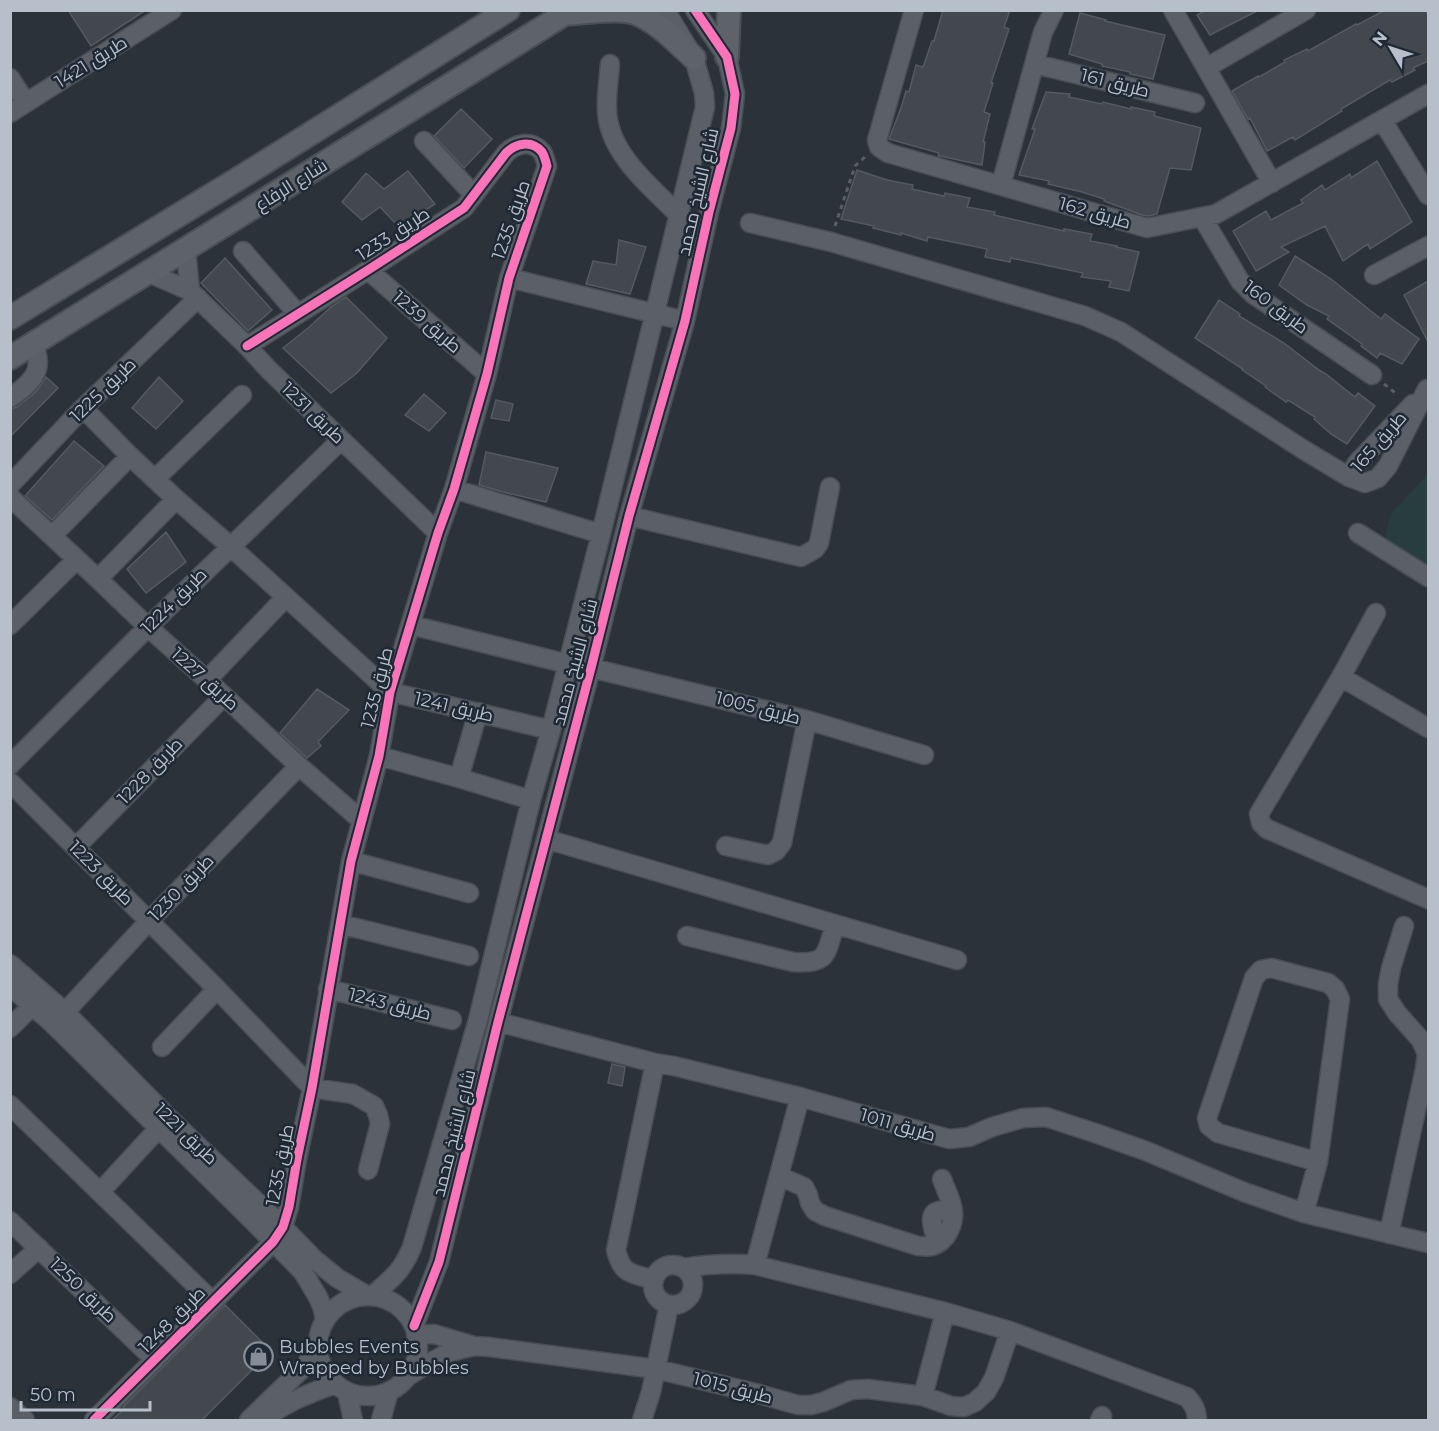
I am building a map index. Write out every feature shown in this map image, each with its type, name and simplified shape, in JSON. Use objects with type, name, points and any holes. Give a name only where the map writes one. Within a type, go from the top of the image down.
[{"type":"main road","name":"شارع الرفاع","points":[[10,318],[256,168],[508,10]]},
{"type":"main road","points":[[727,57],[729,10]]},
{"type":"main road","name":"شارع الرفاع","points":[[10,358],[568,12]]},
{"type":"main road","points":[[568,12],[633,12],[656,24],[694,58]]},
{"type":"street","name":"طريق 1421","points":[[10,113],[172,10]]},
{"type":"street","name":"شارع الشيخ محمد","points":[[370,1296],[400,1271],[407,1260],[478,1020],[531,800],[601,534],[705,107],[704,93],[694,58],[665,10]]},
{"type":"street","name":"شارع الشيخ محمد","points":[[415,1331],[438,1262],[629,516],[685,321],[709,212],[731,128],[735,94],[727,57],[695,10]]},
{"type":"street","points":[[879,147],[877,140],[914,10]]},
{"type":"street","points":[[1001,186],[1043,32],[1054,10]]},
{"type":"street","points":[[1173,10],[1272,183]]},
{"type":"street","points":[[1206,68],[1306,10]]},
{"type":"street","points":[[610,64],[607,111],[611,132],[630,165],[679,215]]},
{"type":"street","name":"طريق 161","points":[[1035,64],[1194,103]]},
{"type":"street","points":[[10,78],[26,103]]},
{"type":"street","name":"طريق 162","points":[[879,147],[888,153],[1147,228],[1216,214],[1428,94]]},
{"type":"street","points":[[1382,120],[1428,195]]},
{"type":"street","points":[[424,141],[474,195]]},
{"type":"street","name":"طريق 1233","points":[[247,346],[464,208],[512,147],[523,144],[531,145],[541,152]]},
{"type":"street","name":"طريق 1235","points":[[278,1235],[289,1207],[351,861],[379,756],[390,692],[438,533],[454,489],[487,374],[509,278],[547,166],[541,152]]},
{"type":"street","name":"طريق 160","points":[[1202,217],[1240,280],[1253,294],[1372,375]]},
{"type":"street","points":[[750,223],[831,242],[1085,316],[1121,332],[1348,477]]},
{"type":"street","points":[[1374,275],[1428,246]]},
{"type":"street","points":[[186,250],[194,295]]},
{"type":"street","points":[[243,251],[297,314]]},
{"type":"street","name":"طريق 1239","points":[[368,270],[487,374]]},
{"type":"street","name":"طريق 1231","points":[[149,273],[194,295],[438,533]]},
{"type":"street","name":"طريق 1235","points":[[509,278],[685,321]]},
{"type":"street","name":"طريق 1225","points":[[10,484],[194,295]]},
{"type":"street","points":[[10,398],[27,386],[37,371],[39,361],[33,344]]},
{"type":"street","name":"طريق 165","points":[[1428,388],[1388,466],[1378,478],[1365,483],[1348,477],[1357,463],[1428,388]]},
{"type":"street","points":[[155,479],[242,395]]},
{"type":"street","name":"طريق 1241","points":[[83,408],[176,499],[390,692],[551,730]]},
{"type":"street","name":"طريق 1224","points":[[10,765],[230,546],[341,440]]},
{"type":"street","points":[[52,536],[130,456]]},
{"type":"street","points":[[629,516],[801,556],[815,549],[819,543],[830,487]]},
{"type":"street","points":[[454,489],[601,534]]},
{"type":"street","name":"طريق 1227","points":[[10,497],[299,766],[361,820]]},
{"type":"street","points":[[98,579],[176,499]]},
{"type":"street","points":[[1358,533],[1428,577]]},
{"type":"street","points":[[10,625],[77,559]]},
{"type":"street","points":[[207,680],[286,597]]},
{"type":"street","points":[[1376,613],[1341,677],[1259,814],[1261,823],[1267,829],[1428,899]]},
{"type":"street","points":[[411,625],[567,664]]},
{"type":"street","name":"طريق 1005","points":[[591,668],[807,720],[924,755]]},
{"type":"street","points":[[1341,677],[1428,728]]},
{"type":"street","name":"طريق 1228","points":[[76,847],[224,696]]},
{"type":"street","points":[[459,778],[478,712]]},
{"type":"street","points":[[726,846],[768,855],[776,851],[782,843],[807,720]]},
{"type":"street","name":"طريق 1235","points":[[379,756],[531,800]]},
{"type":"street","name":"طريق 1230","points":[[65,1012],[149,921],[299,766]]},
{"type":"street","name":"طريق 1223","points":[[10,782],[217,989],[312,1088]]},
{"type":"street","points":[[546,839],[957,960]]},
{"type":"street","points":[[351,861],[469,893]]},
{"type":"street","points":[[340,924],[469,956]]},
{"type":"street","points":[[687,936],[793,962],[807,963],[816,962],[825,955],[835,924]]},
{"type":"street","points":[[1389,1234],[1427,1054],[1421,1040],[1388,999],[1391,968],[1404,926]]},
{"type":"street","name":"طريق 1221","points":[[10,964],[65,1012],[168,1117],[278,1235],[326,1269],[370,1296]]},
{"type":"street","points":[[1305,1214],[1318,1162],[1340,999],[1335,989],[1328,983],[1270,968],[1261,970],[1254,978],[1208,1118],[1209,1126],[1218,1133],[1318,1162]]},
{"type":"street","name":"طريق 1221","points":[[10,986],[53,1024],[159,1128],[260,1217]]},
{"type":"street","points":[[162,1047],[217,989]]},
{"type":"street","name":"طريق 1243","points":[[328,989],[452,1020]]},
{"type":"street","points":[[10,1028],[32,1006]]},
{"type":"street","name":"طريق 1011","points":[[498,1022],[655,1063],[800,1096],[949,1139],[969,1137],[992,1126],[1023,1118],[1046,1117],[1146,1151],[1244,1192],[1305,1214],[1428,1243]]},
{"type":"street","points":[[654,1280],[628,1272],[619,1264],[616,1250],[655,1063]]},
{"type":"street","points":[[312,1088],[353,1094],[374,1106],[380,1124],[368,1170]]},
{"type":"street","points":[[755,1265],[800,1096]]},
{"type":"street","name":"طريق 1248","points":[[10,1105],[213,1302]]},
{"type":"street","points":[[100,1192],[159,1128]]},
{"type":"street","name":"طريق 1235","points":[[260,1217],[282,1190],[297,1159]]},
{"type":"street","points":[[779,1176],[804,1187],[814,1211],[918,1246],[930,1247],[938,1243],[931,1223],[932,1216],[940,1210],[953,1212],[942,1179]]},
{"type":"street","name":"طريق 1250","points":[[10,1221],[155,1360]]},
{"type":"street","name":"طريق 1221","points":[[278,1235],[314,1288],[323,1309],[325,1321]]},
{"type":"street","name":"طريق 1248","points":[[94,1420],[278,1235]]},
{"type":"street","points":[[10,1274],[39,1248]]},
{"type":"street","points":[[684,1268],[693,1283],[692,1293],[687,1301],[678,1305],[662,1302],[656,1296],[653,1288],[658,1272],[666,1267],[675,1265],[684,1268],[705,1264],[755,1265],[945,1312],[1010,1331],[1187,1397],[1193,1403],[1197,1420]]},
{"type":"street","points":[[370,1296],[389,1301],[404,1312],[415,1331],[417,1346],[413,1366],[408,1376],[399,1385],[375,1396],[361,1396],[341,1388],[325,1372],[319,1357],[318,1342],[325,1321],[336,1308],[351,1299],[370,1296]]},
{"type":"street","points":[[642,1420],[651,1392],[669,1305]]},
{"type":"street","points":[[923,1396],[945,1312]]},
{"type":"street","name":"طريق 1015","points":[[415,1331],[474,1346],[656,1369],[798,1405],[811,1405],[851,1390],[868,1389],[923,1396],[951,1406],[964,1407],[975,1402],[986,1392],[994,1378],[1010,1331]]},
{"type":"street","points":[[249,1420],[306,1365],[318,1342]]},
{"type":"street","name":"طريق 1015","points":[[408,1376],[450,1352],[474,1346]]},
{"type":"street","points":[[262,1420],[282,1406],[307,1394],[341,1388]]},
{"type":"street","points":[[341,1388],[353,1420]]},
{"type":"street","points":[[381,1420],[389,1391]]},
{"type":"street","points":[[10,1407],[25,1420]]},
{"type":"path","points":[[825,223],[836,226],[855,166],[879,147]]},
{"type":"path","points":[[1372,375],[1411,406]]},
{"type":"green space","points":[[1428,474],[1428,567],[1385,542],[1390,515]]},
{"type":"building","points":[[68,10],[146,10],[91,46]]},
{"type":"building","points":[[943,10],[1010,10],[1004,27],[1009,29],[984,112],[990,114],[983,142],[985,142],[982,165],[938,156],[939,153],[889,139],[906,91],[909,92],[916,65],[923,67],[932,41],[934,41]]},
{"type":"building","points":[[1206,10],[1259,10],[1210,35],[1197,15]]},
{"type":"building","points":[[1385,10],[1425,10],[1428,16],[1428,61],[1341,109],[1342,111],[1295,140],[1293,137],[1267,151],[1250,118],[1248,119],[1232,91],[1285,62],[1284,60],[1307,49],[1308,51]]},
{"type":"building","points":[[1080,13],[1165,35],[1153,79],[1102,66],[1102,64],[1069,54]]},
{"type":"building","points":[[1046,92],[1070,94],[1069,97],[1155,112],[1154,116],[1201,128],[1191,170],[1170,168],[1157,214],[1142,215],[1104,201],[1104,199],[1048,184],[1049,181],[1019,175],[1035,129],[1032,129]]},
{"type":"building","points":[[461,109],[492,139],[464,168],[434,136]]},
{"type":"building","points":[[1377,161],[1412,222],[1370,249],[1368,244],[1343,261],[1325,226],[1281,247],[1289,252],[1256,271],[1233,231],[1266,211],[1271,220],[1303,203],[1301,200],[1322,185],[1325,190],[1350,174],[1351,178]]},
{"type":"building","points":[[857,170],[887,180],[913,185],[912,189],[944,196],[945,193],[970,198],[967,207],[995,212],[994,215],[1064,231],[1064,229],[1092,234],[1090,241],[1139,252],[1129,291],[1109,287],[1111,281],[1081,277],[1083,273],[1011,258],[1010,262],[985,257],[987,249],[928,237],[927,241],[841,219]]},
{"type":"building","points":[[408,171],[435,204],[399,227],[380,207],[362,220],[342,202],[366,173],[384,189]]},
{"type":"building","points":[[619,240],[646,247],[630,294],[586,284],[593,261],[616,265]]},
{"type":"building","points":[[1295,256],[1331,279],[1381,319],[1385,314],[1419,339],[1402,364],[1380,353],[1377,358],[1361,346],[1362,344],[1327,319],[1329,316],[1307,305],[1279,285]]},
{"type":"building","points":[[225,258],[272,310],[248,331],[201,283]]},
{"type":"building","points":[[1428,281],[1428,342],[1404,295]]},
{"type":"building","points":[[346,297],[387,338],[357,373],[331,393],[283,348]]},
{"type":"building","points":[[1219,300],[1240,314],[1239,316],[1284,343],[1355,397],[1358,393],[1375,406],[1347,444],[1331,434],[1314,419],[1315,417],[1288,400],[1286,402],[1243,369],[1195,338]]},
{"type":"building","points":[[46,377],[58,388],[10,437],[10,409],[17,407],[32,395]]},
{"type":"building","points":[[159,377],[183,401],[156,429],[132,408]]},
{"type":"building","points":[[424,394],[446,413],[429,431],[405,415]]},
{"type":"building","points":[[496,400],[513,404],[509,421],[491,418]]},
{"type":"building","points":[[74,441],[104,466],[52,520],[25,496]]},
{"type":"building","points":[[486,452],[558,468],[546,502],[479,485]]},
{"type":"building","points":[[166,532],[186,562],[146,593],[127,569]]},
{"type":"building","points":[[317,689],[349,710],[318,742],[321,746],[307,758],[280,733]]},
{"type":"building","points":[[612,1064],[625,1067],[622,1086],[608,1083]]},
{"type":"building","points":[[225,1305],[271,1351],[202,1420],[112,1420],[124,1409],[123,1407]]},
{"type":"cycle path","points":[[414,1326],[439,1262],[498,1022],[629,516],[685,321],[709,212],[731,128],[735,94],[727,57],[695,10]]},
{"type":"cycle path","points":[[94,1420],[273,1242],[283,1227],[312,1088],[351,861],[379,756],[390,692],[438,533],[454,489],[487,374],[509,278],[547,166],[542,152],[528,144],[518,145],[510,150],[464,208],[247,346]]},
{"type":"place","name":"Bubbles Events Wrapped by Bubbles","points":[[258,1357]]}]
